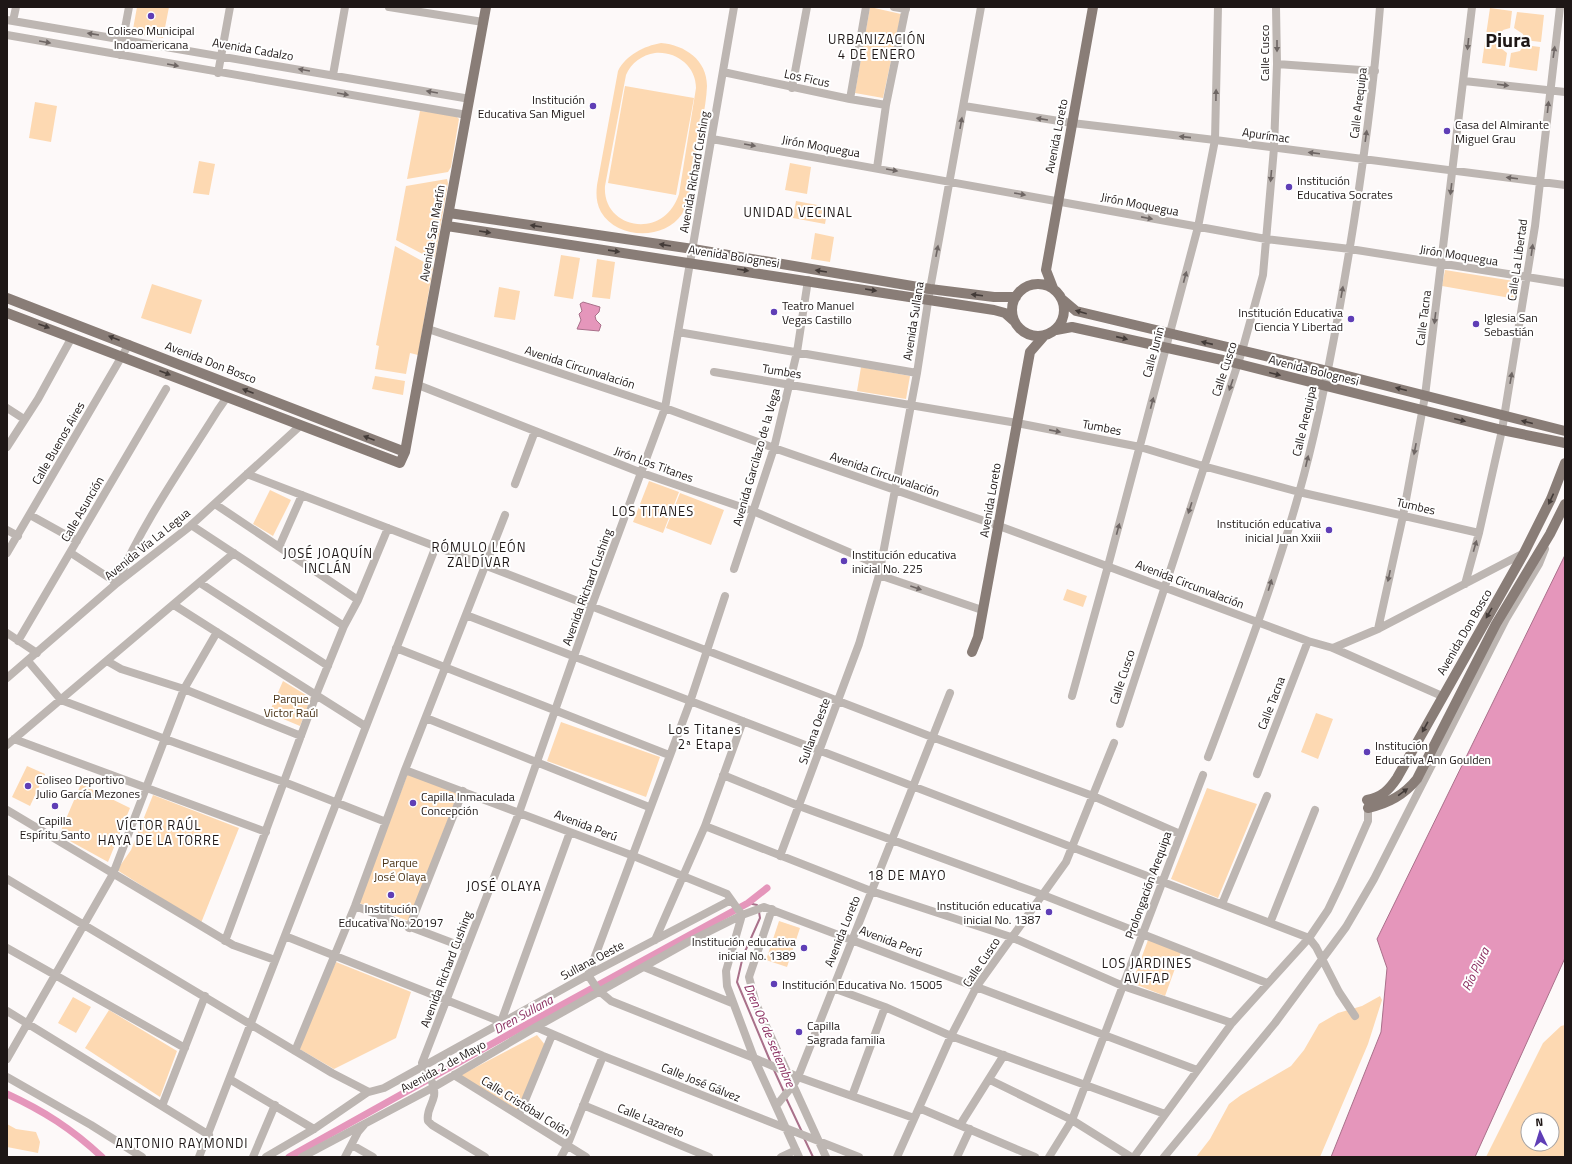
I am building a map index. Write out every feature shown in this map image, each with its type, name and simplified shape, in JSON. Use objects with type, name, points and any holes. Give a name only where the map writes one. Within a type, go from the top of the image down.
[{"type":"main road","name":"Avenida San Martín","points":[[301,425],[400,463],[405,452],[486,7]]},
{"type":"main road","name":"Avenida Loreto","points":[[1046,270],[1057,200],[1093,7]]},
{"type":"main road","name":"Avenida Bolognesi","points":[[449,213],[693,250],[929,294],[1005,313],[1014,321]]},
{"type":"main road","name":"Avenida Bolognesi","points":[[447,226],[808,280],[929,294],[1016,297]]},
{"type":"main road","points":[[1033,284],[1046,270],[1053,288],[1063,300],[1064,316],[1056,330],[1044,336],[1030,352],[1021,330],[1014,321],[1012,308],[1016,297],[1026,287],[1033,284],[1040,284],[1053,288]]},
{"type":"main road","name":"Avenida Don Bosco","points":[[7,298],[405,452]]},
{"type":"main road","name":"Avenida Bolognesi","points":[[1063,300],[1076,312],[1328,371],[1565,431]]},
{"type":"main road","points":[[7,313],[301,425]]},
{"type":"main road","name":"Avenida Bolognesi","points":[[1056,330],[1072,327],[1238,364],[1502,430],[1565,443]]},
{"type":"main road","points":[[1021,330],[1032,336],[1044,336]]},
{"type":"main road","name":"Avenida Loreto","points":[[972,652],[978,637],[1030,352]]},
{"type":"main road","name":"Avenida Don Bosco","points":[[1368,804],[1382,795],[1390,787],[1524,553],[1551,499],[1565,463]]},
{"type":"main road","name":"Avenida Don Bosco","points":[[1368,804],[1385,804],[1413,785],[1417,779],[1496,624],[1554,527],[1565,504]]},
{"type":"street","points":[[10,20],[16,7]]},
{"type":"street","points":[[120,55],[129,7]]},
{"type":"street","points":[[218,73],[230,7]]},
{"type":"street","points":[[333,75],[345,7]]},
{"type":"street","points":[[389,7],[483,22]]},
{"type":"street","name":"Avenida Richard Cushing","points":[[424,1068],[422,1063],[519,813],[592,606],[665,408],[734,7]]},
{"type":"street","points":[[792,88],[807,7]]},
{"type":"street","points":[[850,99],[866,7]]},
{"type":"street","points":[[877,168],[886,105],[906,8],[894,7]]},
{"type":"street","name":"Avenida Sullana","points":[[861,637],[881,566],[917,373],[929,294],[981,7]]},
{"type":"street","name":"Calle Junín","points":[[1072,696],[1198,227],[1215,140],[1218,7]]},
{"type":"street","name":"Calle Cusco","points":[[1120,724],[1203,466],[1238,364],[1263,275],[1274,148],[1277,64],[1276,7]]},
{"type":"street","name":"Calle Arequipa","points":[[1208,757],[1259,623],[1299,492],[1325,386],[1350,249],[1363,160],[1375,71],[1380,7]]},
{"type":"street","name":"Calle Tacna","points":[[1378,628],[1403,516],[1425,396],[1472,7]]},
{"type":"street","name":"Calle La Libertad","points":[[1465,584],[1479,533],[1502,430],[1528,277],[1560,7]]},
{"type":"street","name":"Avenida Cadalzo","points":[[10,20],[470,99]]},
{"type":"street","points":[[7,35],[218,73],[467,115]]},
{"type":"street","points":[[1277,64],[1375,71]]},
{"type":"street","name":"Los Ficus","points":[[723,72],[792,88],[886,105]]},
{"type":"street","points":[[1464,80],[1565,92]]},
{"type":"street","name":"Apurímac","points":[[964,106],[1072,123],[1565,185]]},
{"type":"street","name":"Jirón Moquegua","points":[[712,138],[1266,239],[1350,249],[1565,283]]},
{"type":"street","name":"Avenida Garcilazo de la Vega","points":[[734,569],[774,448],[797,352],[808,280]]},
{"type":"street","name":"Avenida Circunvalación","points":[[428,329],[665,408],[774,448],[999,526],[1308,641],[1333,648],[1442,696]]},
{"type":"street","name":"Tumbes","points":[[678,332],[917,373]]},
{"type":"street","points":[[7,447],[24,418],[38,399],[72,337]]},
{"type":"street","name":"Calle Buenos Aires","points":[[7,553],[129,344]]},
{"type":"street","name":"Tumbes","points":[[714,372],[1017,423],[1140,447],[1299,492],[1479,533]]},
{"type":"street","name":"Jirón Los Titanes","points":[[418,385],[642,473],[754,511],[881,566]]},
{"type":"street","name":"Calle Asunción","points":[[18,641],[166,389]]},
{"type":"street","points":[[71,553],[116,583],[125,564],[164,497],[227,397]]},
{"type":"street","points":[[7,408],[24,418]]},
{"type":"street","name":"Avenida Vía La Legua","points":[[7,678],[37,654],[116,583],[191,525],[301,425]]},
{"type":"street","points":[[515,484],[535,431]]},
{"type":"street","points":[[246,474],[838,699],[932,737],[1094,796],[1180,834]]},
{"type":"street","points":[[278,547],[302,496]]},
{"type":"street","points":[[215,504],[358,600]]},
{"type":"street","points":[[30,515],[77,541]]},
{"type":"street","points":[[295,1050],[355,906],[505,515]]},
{"type":"street","points":[[191,525],[344,626]]},
{"type":"street","points":[[1164,1157],[1275,1023],[1346,927],[1374,879],[1506,618],[1539,564],[1554,527]]},
{"type":"street","points":[[225,941],[316,695],[344,626],[358,600],[388,528]]},
{"type":"street","points":[[7,530],[18,536]]},
{"type":"street","points":[[200,1157],[365,726],[436,546]]},
{"type":"street","points":[[7,745],[234,553]]},
{"type":"street","points":[[1333,648],[1378,628],[1524,553]]},
{"type":"street","points":[[879,575],[982,610]]},
{"type":"street","points":[[200,583],[328,666]]},
{"type":"street","points":[[725,596],[690,702],[631,855],[589,977],[599,991],[611,1002],[787,1072]]},
{"type":"street","points":[[174,605],[365,726]]},
{"type":"street","points":[[466,615],[1071,848],[1162,880],[1310,938],[1339,992],[1355,1016]]},
{"type":"street","points":[[7,1060],[113,874],[184,689],[217,632]]},
{"type":"street","points":[[7,633],[37,654]]},
{"type":"street","name":"Sullana Oeste","points":[[780,856],[861,637]]},
{"type":"street","name":"Calle Tacna","points":[[1257,774],[1308,641]]},
{"type":"street","points":[[396,648],[669,755]]},
{"type":"street","points":[[28,661],[61,700],[284,782],[386,822]]},
{"type":"street","points":[[108,661],[121,669],[184,689],[301,736]]},
{"type":"street","name":"Avenida Loreto","points":[[776,1106],[796,1081],[950,693]]},
{"type":"street","points":[[426,718],[649,807]]},
{"type":"street","points":[[655,940],[681,876],[705,826],[743,721]]},
{"type":"street","points":[[14,739],[266,832]]},
{"type":"street","name":"Calle Cusco","points":[[897,1157],[951,1036],[977,986],[1066,862],[1094,796],[1114,743]]},
{"type":"street","name":"Avenida Perú","points":[[406,770],[631,855],[727,894],[741,914],[764,907],[772,909],[1197,1070]]},
{"type":"street","points":[[723,775],[799,806],[1143,933],[1267,984]]},
{"type":"street","name":"Prolongación Arequipa","points":[[1049,1157],[1072,1120],[1106,1035],[1162,880],[1203,775]]},
{"type":"street","points":[[409,928],[463,791]]},
{"type":"street","points":[[1222,904],[1267,796]]},
{"type":"street","points":[[1134,1157],[1232,1023],[1310,938],[1328,910],[1368,821],[1368,804]]},
{"type":"street","points":[[7,810],[225,941],[275,960]]},
{"type":"street","points":[[1270,923],[1315,810]]},
{"type":"street","points":[[705,826],[871,891],[1011,938],[1123,986],[1232,1023]]},
{"type":"street","points":[[284,936],[503,1022],[570,832]]},
{"type":"street","points":[[7,878],[250,1024],[368,1092]]},
{"type":"street","name":"Sullana Oeste","points":[[266,1157],[314,1129],[368,1092],[377,1092],[424,1068],[503,1022],[589,977],[655,940],[733,902]]},
{"type":"street","points":[[355,906],[409,928],[466,948]]},
{"type":"street","points":[[772,909],[749,977],[756,1004],[787,1072],[796,1081],[826,1157]]},
{"type":"street","points":[[741,914],[726,971],[726,986],[754,1058],[797,1154],[781,1157]]},
{"type":"street","name":"Avenida 2 de Mayo","points":[[302,1157],[454,1075],[536,1026],[741,914]]},
{"type":"street","points":[[7,948],[54,976],[185,1048]]},
{"type":"street","points":[[644,967],[732,1003]]},
{"type":"street","points":[[833,988],[885,1007],[951,1036],[1165,1114]]},
{"type":"street","points":[[162,1106],[205,996]]},
{"type":"street","points":[[852,1096],[885,1007]]},
{"type":"street","points":[[7,1011],[209,1135]]},
{"type":"street","name":"Calle José Gálvez","points":[[536,1026],[603,1056],[859,1157]]},
{"type":"street","points":[[519,1115],[552,1034]]},
{"type":"street","points":[[960,1125],[990,1080],[1004,1055]]},
{"type":"street","points":[[561,1157],[567,1146],[603,1056]]},
{"type":"street","points":[[424,1068],[433,1085],[434,1097],[428,1111],[428,1121],[432,1125],[485,1157]]},
{"type":"street","name":"Calle Cristóbal Colón","points":[[454,1075],[586,1157]]},
{"type":"street","points":[[7,1077],[91,1125],[142,1157]]},
{"type":"street","points":[[230,1080],[314,1129]]},
{"type":"street","points":[[990,1080],[1072,1120],[1131,1157]]},
{"type":"street","points":[[796,1081],[852,1096],[914,1118]]},
{"type":"street","points":[[253,1157],[275,1105]]},
{"type":"street","name":"Calle Lazareto","points":[[583,1105],[709,1157]]},
{"type":"street","points":[[919,1108],[970,1129],[1018,1154],[1035,1157]]},
{"type":"street","points":[[345,1157],[358,1132],[366,1123]]},
{"type":"street","points":[[957,1157],[970,1129]]},
{"type":"street","points":[[352,1145],[373,1157]]},
{"type":"green space","name":"Coliseo Municipal Indoamericana","points":[[137,7],[169,7],[163,38],[136,34],[133,29]]},
{"type":"green space","points":[[870,7],[901,14],[883,98],[855,93]]},
{"type":"green space","points":[[1490,8],[1512,11],[1510,28],[1503,30],[1499,37],[1486,35]]},
{"type":"green space","points":[[1517,12],[1544,15],[1541,42],[1524,40],[1523,34],[1514,28]]},
{"type":"green space","points":[[1485,41],[1499,43],[1502,49],[1507,53],[1505,66],[1482,63]]},
{"type":"green space","points":[[661,43],[678,47],[699,61],[706,77],[707,86],[704,113],[691,187],[682,214],[674,223],[664,229],[653,232],[629,232],[618,228],[608,221],[601,212],[598,205],[597,188],[618,71],[621,65],[636,52],[648,46]],"holes":[[[663,53],[677,57],[689,67],[693,73],[696,88],[679,194],[671,209],[661,219],[648,223],[635,224],[623,220],[613,212],[607,201],[605,186],[626,75],[634,63],[641,58],[650,54]]]},
{"type":"green space","points":[[1524,45],[1540,47],[1537,71],[1509,67],[1511,53],[1520,51]]},
{"type":"green space","points":[[625,86],[694,98],[676,195],[608,183]]},
{"type":"green space","points":[[35,102],[57,106],[51,142],[29,138]]},
{"type":"green space","points":[[420,111],[455,115],[459,119],[451,167],[448,172],[407,179]]},
{"type":"green space","points":[[199,161],[215,164],[209,195],[193,193]]},
{"type":"green space","points":[[790,163],[811,167],[807,194],[785,190]]},
{"type":"green space","points":[[447,179],[448,183],[435,257],[432,259],[396,240],[406,186]]},
{"type":"green space","points":[[796,201],[828,207],[825,224],[793,218]]},
{"type":"green space","points":[[815,233],[834,237],[830,262],[811,259]]},
{"type":"green space","points":[[395,246],[433,267],[418,355],[410,353],[406,374],[375,369],[379,346],[376,345]]},
{"type":"green space","points":[[561,255],[580,258],[573,299],[554,296]]},
{"type":"green space","points":[[597,259],[615,262],[610,299],[592,297]]},
{"type":"green space","points":[[1445,270],[1520,282],[1516,299],[1442,286]]},
{"type":"green space","points":[[152,284],[202,300],[191,334],[141,318]]},
{"type":"green space","points":[[499,287],[520,291],[515,320],[494,317]]},
{"type":"green space","points":[[861,367],[910,376],[906,399],[857,391]]},
{"type":"green space","points":[[375,376],[405,381],[403,395],[372,389]]},
{"type":"green space","points":[[649,481],[679,492],[663,533],[633,522]]},
{"type":"green space","points":[[270,490],[291,500],[273,536],[253,524]]},
{"type":"green space","points":[[680,493],[724,510],[711,545],[666,528]]},
{"type":"green space","points":[[1067,589],[1087,596],[1083,607],[1063,600]]},
{"type":"green space","name":"Parque Victor Raúl","points":[[283,681],[311,698],[300,726],[269,713]]},
{"type":"green space","points":[[1316,713],[1333,719],[1318,759],[1301,752]]},
{"type":"green space","points":[[561,722],[660,757],[646,797],[547,761]]},
{"type":"green space","name":"Coliseo Deportivo Julio García Mezones","points":[[27,766],[45,774],[30,806],[12,797]]},
{"type":"green space","name":"Parque José Olaya","points":[[408,773],[458,793],[409,921],[359,903]]},
{"type":"green space","points":[[81,784],[130,808],[108,862],[59,835]]},
{"type":"green space","points":[[1207,788],[1257,804],[1218,898],[1171,879]]},
{"type":"green space","points":[[153,795],[239,828],[201,923],[117,870],[131,850]]},
{"type":"green space","points":[[779,921],[800,928],[787,967],[766,960]]},
{"type":"green space","points":[[1148,940],[1181,952],[1165,996],[1132,983]]},
{"type":"green space","points":[[336,962],[411,992],[396,1038],[334,1069],[296,1047]]},
{"type":"green space","points":[[1380,996],[1382,1000],[1368,1044],[1320,1157],[1196,1157],[1210,1139],[1229,1104],[1241,1095],[1291,1066],[1304,1050],[1319,1024],[1338,1013],[1362,1006]]},
{"type":"green space","points":[[73,997],[91,1007],[76,1033],[58,1023]]},
{"type":"green space","points":[[109,1010],[177,1051],[160,1097],[85,1048]]},
{"type":"green space","points":[[1565,1025],[1565,1157],[1486,1157],[1543,1043],[1561,1026]]},
{"type":"green space","points":[[537,1035],[546,1046],[517,1111],[459,1076]]},
{"type":"green space","points":[[7,1124],[16,1129],[36,1132],[40,1142],[38,1153],[7,1147]]},
{"type":"water","points":[[583,302],[600,307],[599,312],[595,316],[596,320],[601,325],[599,331],[577,329],[581,320],[579,314],[582,311],[580,304]]},
{"type":"water","name":"Río Piura","points":[[1565,555],[1565,958],[1475,1157],[1331,1157],[1381,1032],[1387,968],[1377,939]]},
{"type":"waterway","name":"Dren Sullana","points":[[289,1157],[748,903],[767,888]]},
{"type":"waterway","name":"Dren 06 de setiembre","points":[[748,903],[757,905],[758,908]]},
{"type":"waterway","name":"Dren 06 de setiembre","points":[[759,912],[760,918],[743,956],[737,982],[771,1063]]},
{"type":"waterway","name":"Dren 06 de setiembre","points":[[774,1070],[784,1092]]},
{"type":"waterway","points":[[7,1094],[57,1121],[69,1129],[102,1157]]},
{"type":"waterway","name":"Dren 06 de setiembre","points":[[786,1098],[802,1132]]},
{"type":"waterway","name":"Dren 06 de setiembre","points":[[804,1138],[813,1157]]},
{"type":"place","name":"Coliseo Municipal Indoamericana","points":[[151,16]]},
{"type":"place","name":"Institución Educativa San Miguel","points":[[593,106]]},
{"type":"place","name":"Casa del Almirante Miguel Grau","points":[[1447,131]]},
{"type":"place","name":"Institución Educativa Socrates","points":[[1289,187]]},
{"type":"place","name":"Teatro Manuel Vegas Castillo","points":[[774,312]]},
{"type":"place","name":"Institución Educativa Ciencia Y Libertad","points":[[1351,319]]},
{"type":"place","name":"Iglesia San Sebastián","points":[[1476,324]]},
{"type":"place","name":"Institución educativa inicial Juan Xxiii","points":[[1329,530]]},
{"type":"place","name":"Institución educativa inicial No. 225","points":[[844,561]]},
{"type":"place","name":"Institución Educativa Ann Goulden","points":[[1367,752]]},
{"type":"place","name":"Coliseo Deportivo Julio García Mezones","points":[[28,786]]},
{"type":"place","name":"Capilla Inmaculada Concepción","points":[[413,803]]},
{"type":"place","name":"Capilla Espíritu Santo","points":[[55,806]]},
{"type":"place","name":"Institución Educativa No. 20197","points":[[391,895]]},
{"type":"place","name":"Institución educativa inicial No. 1387","points":[[1049,912]]},
{"type":"place","name":"Institución educativa inicial No. 1389","points":[[804,948]]},
{"type":"place","name":"Institución Educativa No. 15005","points":[[774,984]]},
{"type":"place","name":"Capilla Sagrada familia","points":[[799,1032]]},
{"type":"district","name":"Piura","points":[[1508,39]]},
{"type":"district","name":"URBANIZACIÓN 4 DE ENERO","points":[[877,46]]},
{"type":"district","name":"UNIDAD VECINAL","points":[[798,212]]},
{"type":"district","name":"LOS TITANES","points":[[653,511]]},
{"type":"district","name":"RÓMULO LEÓN ZALDÍVAR","points":[[479,554]]},
{"type":"district","name":"JOSÉ JOAQUÍN INCLÁN","points":[[328,560]]},
{"type":"district","name":"Los Titanes 2ª Etapa","points":[[705,736]]},
{"type":"district","name":"VÍCTOR RAÚL HAYA DE LA TORRE","points":[[159,832]]},
{"type":"district","name":"18 DE MAYO","points":[[907,875]]},
{"type":"district","name":"JOSÉ OLAYA","points":[[504,886]]},
{"type":"district","name":"LOS JARDINES AVIFAP","points":[[1147,970]]},
{"type":"district","name":"ANTONIO RAYMONDI","points":[[182,1143]]}]
